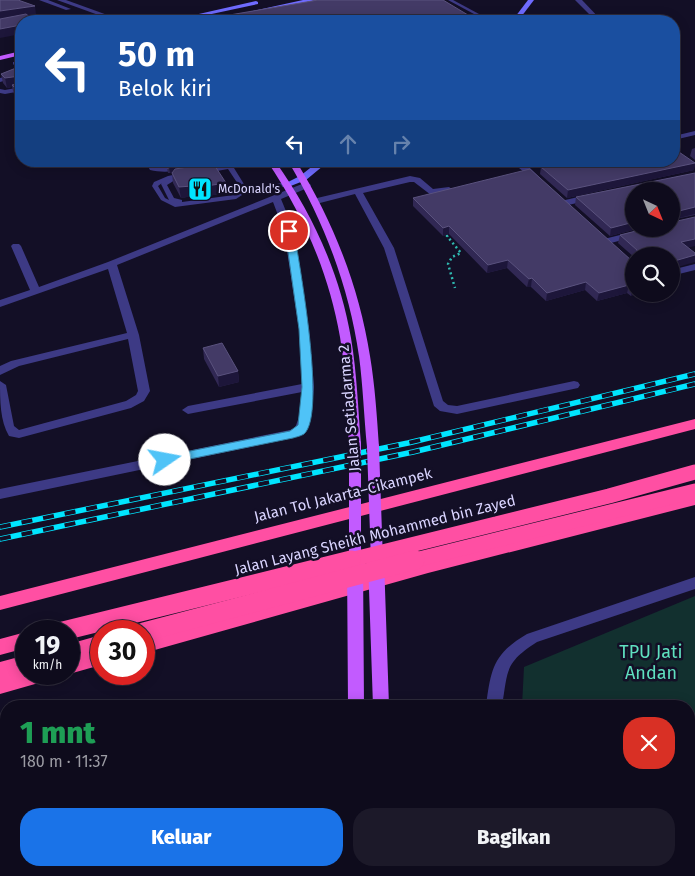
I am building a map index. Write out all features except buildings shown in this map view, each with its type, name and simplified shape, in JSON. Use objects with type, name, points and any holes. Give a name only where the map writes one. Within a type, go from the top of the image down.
[{"type":"highway","name":"Jalan Tol Jakarta–Cikampek","points":[[0,603],[695,424]]},
{"type":"highway","name":"Jalan Layang Sheikh Mohammed bin Zayed","points":[[80,627],[609,496],[695,472]]},
{"type":"highway","points":[[155,629],[437,554],[695,491]]},
{"type":"highway","points":[[155,643],[428,566],[695,499]]},
{"type":"highway","points":[[0,647],[15,643]]},
{"type":"highway","points":[[0,670],[15,666]]},
{"type":"highway","points":[[0,686],[15,682]]},
{"type":"main road","points":[[284,0],[290,4]]},
{"type":"main road","points":[[236,15],[313,0]]},
{"type":"main road","points":[[520,15],[531,0]]},
{"type":"main road","points":[[200,15],[264,2]]},
{"type":"main road","points":[[0,58],[15,54]]},
{"type":"main road","points":[[0,66],[15,63]]},
{"type":"main road","name":"Jalan Setiadarma 2","points":[[274,167],[291,188],[317,239],[336,295],[349,363],[355,444],[356,700]]},
{"type":"main road","name":"Jalan Setiadarma 2","points":[[296,167],[316,201],[344,265],[364,346],[373,447],[381,700]]},
{"type":"main road","points":[[305,181],[319,167]]},
{"type":"street","points":[[42,0],[86,15]]},
{"type":"street","points":[[60,0],[104,15]]},
{"type":"street","points":[[578,0],[593,15]]},
{"type":"street","points":[[0,20],[4,24]]},
{"type":"street","points":[[680,137],[695,134]]},
{"type":"street","points":[[523,167],[543,184]]},
{"type":"street","points":[[316,201],[410,179],[417,180],[428,191],[434,193],[461,187]]},
{"type":"street","points":[[0,304],[34,290],[112,264],[276,199],[305,181]]},
{"type":"street","points":[[358,191],[389,248],[438,403],[444,408],[457,410],[574,385]]},
{"type":"street","points":[[564,203],[601,195]]},
{"type":"street","points":[[0,494],[300,431],[303,425],[308,387],[304,329],[289,231],[276,199]]},
{"type":"street","points":[[606,240],[625,236]]},
{"type":"street","points":[[16,246],[34,290]]},
{"type":"street","points":[[0,385],[8,427],[13,433],[19,434],[135,402],[142,397],[144,392],[133,335],[112,264]]},
{"type":"street","points":[[680,271],[695,267]]},
{"type":"street","points":[[0,371],[16,363],[133,335]]},
{"type":"street","points":[[188,410],[308,387]]},
{"type":"street","points":[[495,700],[502,660],[515,648],[532,638],[695,583]]},
{"type":"lane","points":[[450,0],[479,15]]},
{"type":"lane","points":[[0,80],[15,76]]},
{"type":"lane","points":[[0,91],[15,90]]},
{"type":"lane","points":[[151,167],[156,170],[179,167]]},
{"type":"lane","points":[[245,190],[230,167],[170,177],[156,183],[159,192],[168,203],[183,205],[236,196],[245,190],[291,188]]},
{"type":"path","points":[[455,288],[448,264],[452,257],[461,253],[447,236],[456,233]]},
{"type":"green space","name":"TPU Jati Andan","points":[[695,596],[695,700],[522,700],[524,667]]},
{"type":"railway","points":[[0,527],[408,443],[695,374]]},
{"type":"railway","points":[[0,539],[413,452],[695,384]]},
{"type":"place","name":"McDonald's","points":[[200,189]]},
{"type":"route","points":[[165,460],[300,431],[305,417],[308,387],[304,329],[289,231]]}]
